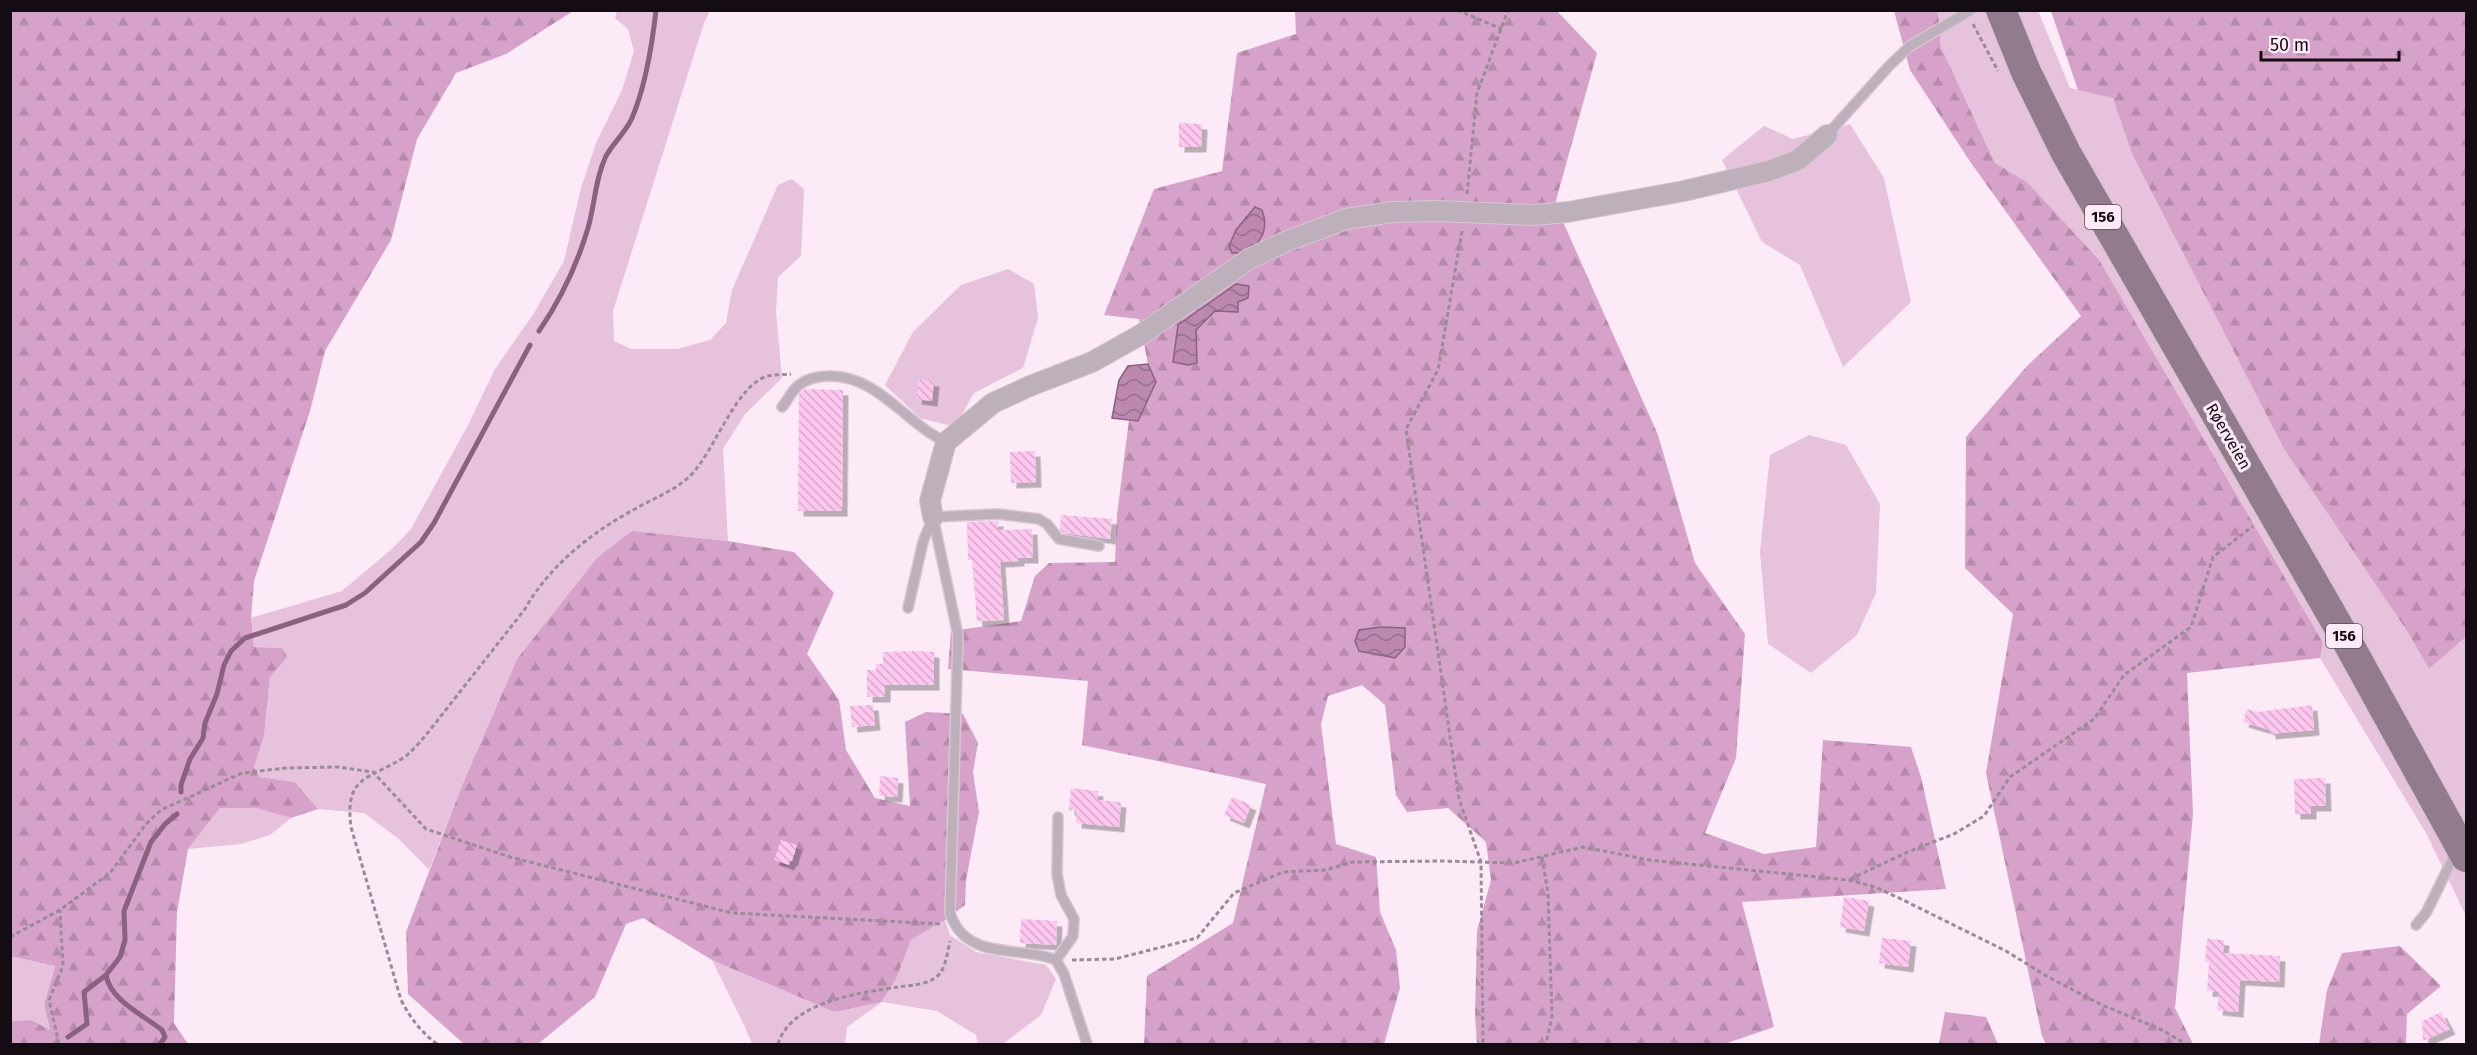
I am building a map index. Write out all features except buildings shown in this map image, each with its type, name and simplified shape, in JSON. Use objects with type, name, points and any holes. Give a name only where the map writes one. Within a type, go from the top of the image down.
[{"type":"main road","name":"Røerveien","points":[[2001,10],[2026,72],[2061,143],[2348,643],[2463,851]]},
{"type":"street","points":[[933,517],[930,501],[938,463],[946,442],[993,403],[1092,362],[1142,334],[1249,259],[1287,241],[1346,219],[1393,212],[1533,214],[1568,212],[1684,191],[1769,171],[1798,160],[1827,135]]},
{"type":"lane","points":[[1827,135],[1910,46],[1971,10]]},
{"type":"lane","points":[[782,407],[797,387],[814,377],[845,377],[868,385],[921,428],[946,442]]},
{"type":"lane","points":[[933,517],[998,514],[1038,519],[1047,524],[1059,539],[1099,546]]},
{"type":"lane","points":[[908,609],[923,542],[933,517]]},
{"type":"lane","points":[[933,517],[958,635],[950,913],[954,924],[967,938],[994,950],[1056,960],[1074,1000],[1088,1044]]},
{"type":"lane","points":[[1056,960],[1074,936],[1074,919],[1061,895],[1057,874],[1058,817]]},
{"type":"lane","points":[[2416,925],[2426,913],[2463,851]]},
{"type":"path","points":[[1457,10],[1502,29]]},
{"type":"path","points":[[1483,1044],[1481,862],[1459,799],[1406,429],[1438,370],[1465,212],[1477,93],[1508,10]]},
{"type":"path","points":[[437,1044],[421,1032],[401,1000],[351,827],[349,804],[351,797],[358,786],[373,772],[408,754],[426,735],[525,609],[537,586],[568,556],[593,535],[680,485],[694,472],[737,404],[754,383],[767,376],[776,375],[792,374],[814,377]]},
{"type":"path","points":[[1849,880],[1910,851],[1954,834],[1984,816],[2010,777],[2094,719],[2124,675],[2191,627],[2212,557],[2272,512]]},
{"type":"path","points":[[10,937],[60,910],[110,873],[146,824],[161,810],[242,772],[338,767],[373,772],[426,829],[510,857],[732,913],[954,924],[941,972],[929,982],[865,992],[811,1008],[781,1034],[778,1044]]},
{"type":"path","points":[[1056,960],[1115,959],[1197,938],[1234,893],[1283,872],[1326,870],[1352,862],[1514,863],[1583,847],[1650,860],[1849,880],[1875,887],[2006,951],[2048,977],[2102,1005],[2160,1029],[2186,1044]]},
{"type":"path","points":[[1542,857],[1548,893],[1552,1016],[1546,1044]]},
{"type":"path","points":[[59,1044],[50,1000],[63,966],[60,910]]},
{"type":"shaded area","points":[[617,11],[710,11],[704,23],[613,311],[614,341],[631,349],[677,349],[710,340],[726,323],[732,290],[778,185],[792,179],[804,189],[801,256],[778,277],[776,312],[782,378],[745,414],[723,449],[728,541],[632,531],[517,659],[461,788],[429,870],[399,839],[364,813],[318,809],[295,782],[258,777],[254,766],[264,736],[270,677],[282,648],[254,647],[251,618],[342,591],[393,548],[411,529],[468,425],[495,369],[534,313],[564,261],[581,188],[596,143],[622,90],[634,51],[628,29],[615,18]]},
{"type":"shaded area","points":[[1938,11],[2038,11],[2070,88],[2113,97],[2132,154],[2284,449],[2407,631],[2429,669],[2466,637],[2466,916],[2426,833],[2320,658],[2323,643],[2027,182],[1995,163],[1941,47]]},
{"type":"shaded area","points":[[1850,124],[1884,178],[1911,302],[1843,367],[1800,265],[1762,242],[1722,160],[1764,126],[1793,139]]},
{"type":"shaded area","points":[[1008,269],[1034,284],[1038,318],[1023,368],[974,393],[955,427],[920,418],[885,385],[913,332],[961,285]]},
{"type":"shaded area","points":[[1809,435],[1846,445],[1880,504],[1876,593],[1857,635],[1811,673],[1768,644],[1760,552],[1770,455]]},
{"type":"shaded area","points":[[220,808],[256,808],[291,818],[270,835],[241,844],[188,849]]},
{"type":"shaded area","points":[[945,920],[950,935],[976,952],[1046,965],[1056,979],[1041,1015],[1003,1044],[978,1044],[976,1035],[937,1011],[882,1002],[847,1027],[845,1044],[752,1044],[712,960],[834,1012],[896,979],[911,940]]},
{"type":"shaded area","points":[[10,956],[55,966],[44,1005],[50,1031],[31,1020],[11,1021]]},
{"type":"green space","points":[[11,10],[573,11],[506,54],[456,73],[417,139],[391,240],[325,351],[310,411],[254,581],[251,618],[254,647],[282,648],[287,657],[270,677],[264,736],[254,767],[259,777],[295,782],[318,809],[291,818],[256,808],[220,808],[188,849],[177,912],[174,1023],[188,1044],[11,1044],[11,1021],[31,1020],[50,1030],[44,1005],[55,966],[10,956]]},
{"type":"green space","points":[[1295,11],[1557,11],[1597,53],[1555,204],[1658,435],[1695,563],[1745,634],[1736,758],[1705,833],[1764,854],[1816,847],[1823,740],[1911,747],[1921,777],[1946,889],[1742,902],[1774,1027],[1724,1044],[1477,1044],[1475,1016],[1477,931],[1491,880],[1486,842],[1448,808],[1407,812],[1396,795],[1385,705],[1362,685],[1328,696],[1321,724],[1336,844],[1376,857],[1380,912],[1396,950],[1400,988],[1384,1044],[1144,1044],[1147,976],[1233,923],[1266,784],[1082,745],[1088,681],[948,669],[951,631],[1021,621],[1035,576],[1049,563],[1115,562],[1117,515],[1129,420],[1138,421],[1156,382],[1148,364],[1139,319],[1104,315],[1154,189],[1222,171],[1237,53],[1296,34]]},
{"type":"green space","points":[[1894,11],[1938,11],[1941,47],[1995,163],[2027,182],[2099,260],[2323,643],[2320,658],[2187,673],[2193,814],[2175,1008],[2193,1044],[2046,1044],[2042,1036],[1986,773],[2013,614],[1965,568],[1966,437],[2027,366],[2081,316],[1971,163],[1910,70]]},
{"type":"green space","points":[[2051,11],[2466,11],[2466,637],[2429,669],[2407,631],[2284,449],[2132,154],[2113,98],[2078,90]]},
{"type":"green space","points":[[632,531],[728,541],[794,552],[834,593],[807,654],[839,700],[846,750],[875,798],[910,806],[905,722],[926,712],[963,714],[978,743],[973,772],[979,812],[966,880],[965,905],[911,940],[896,979],[881,1002],[834,1012],[712,960],[643,918],[626,924],[595,997],[538,1044],[464,1044],[408,994],[406,932],[461,788],[517,659],[598,557]]},
{"type":"green space","points":[[2400,946],[2441,986],[2407,1014],[2406,1044],[2319,1044],[2327,990],[2342,953]]},
{"type":"green space","points":[[1945,1012],[1986,1017],[1998,1044],[1939,1044]]},
{"type":"water","points":[[1255,207],[1262,210],[1265,223],[1263,234],[1248,253],[1232,253],[1229,246],[1236,230]]},
{"type":"water","points":[[1236,284],[1249,286],[1248,298],[1238,302],[1238,312],[1215,311],[1196,330],[1197,363],[1188,365],[1173,362],[1178,325]]},
{"type":"water","points":[[1148,364],[1156,382],[1138,421],[1112,418],[1119,380],[1128,366]]},
{"type":"water","points":[[1381,627],[1405,628],[1405,647],[1395,658],[1359,651],[1355,641],[1359,630]]},
{"type":"waterway","points":[[539,331],[568,281],[579,255],[606,156],[623,133],[637,105],[648,65],[656,10]]},
{"type":"waterway","points":[[181,792],[181,785],[190,759],[203,738],[205,723],[217,694],[224,665],[231,651],[245,638],[346,605],[365,593],[421,542],[434,523],[530,345]]},
{"type":"waterway","points":[[160,1044],[165,1037],[162,1030],[120,999],[109,984],[106,975],[120,957],[125,940],[124,911],[151,842],[165,824],[177,814]]},
{"type":"waterway","points":[[68,1037],[87,1024],[84,992],[106,975]]}]
